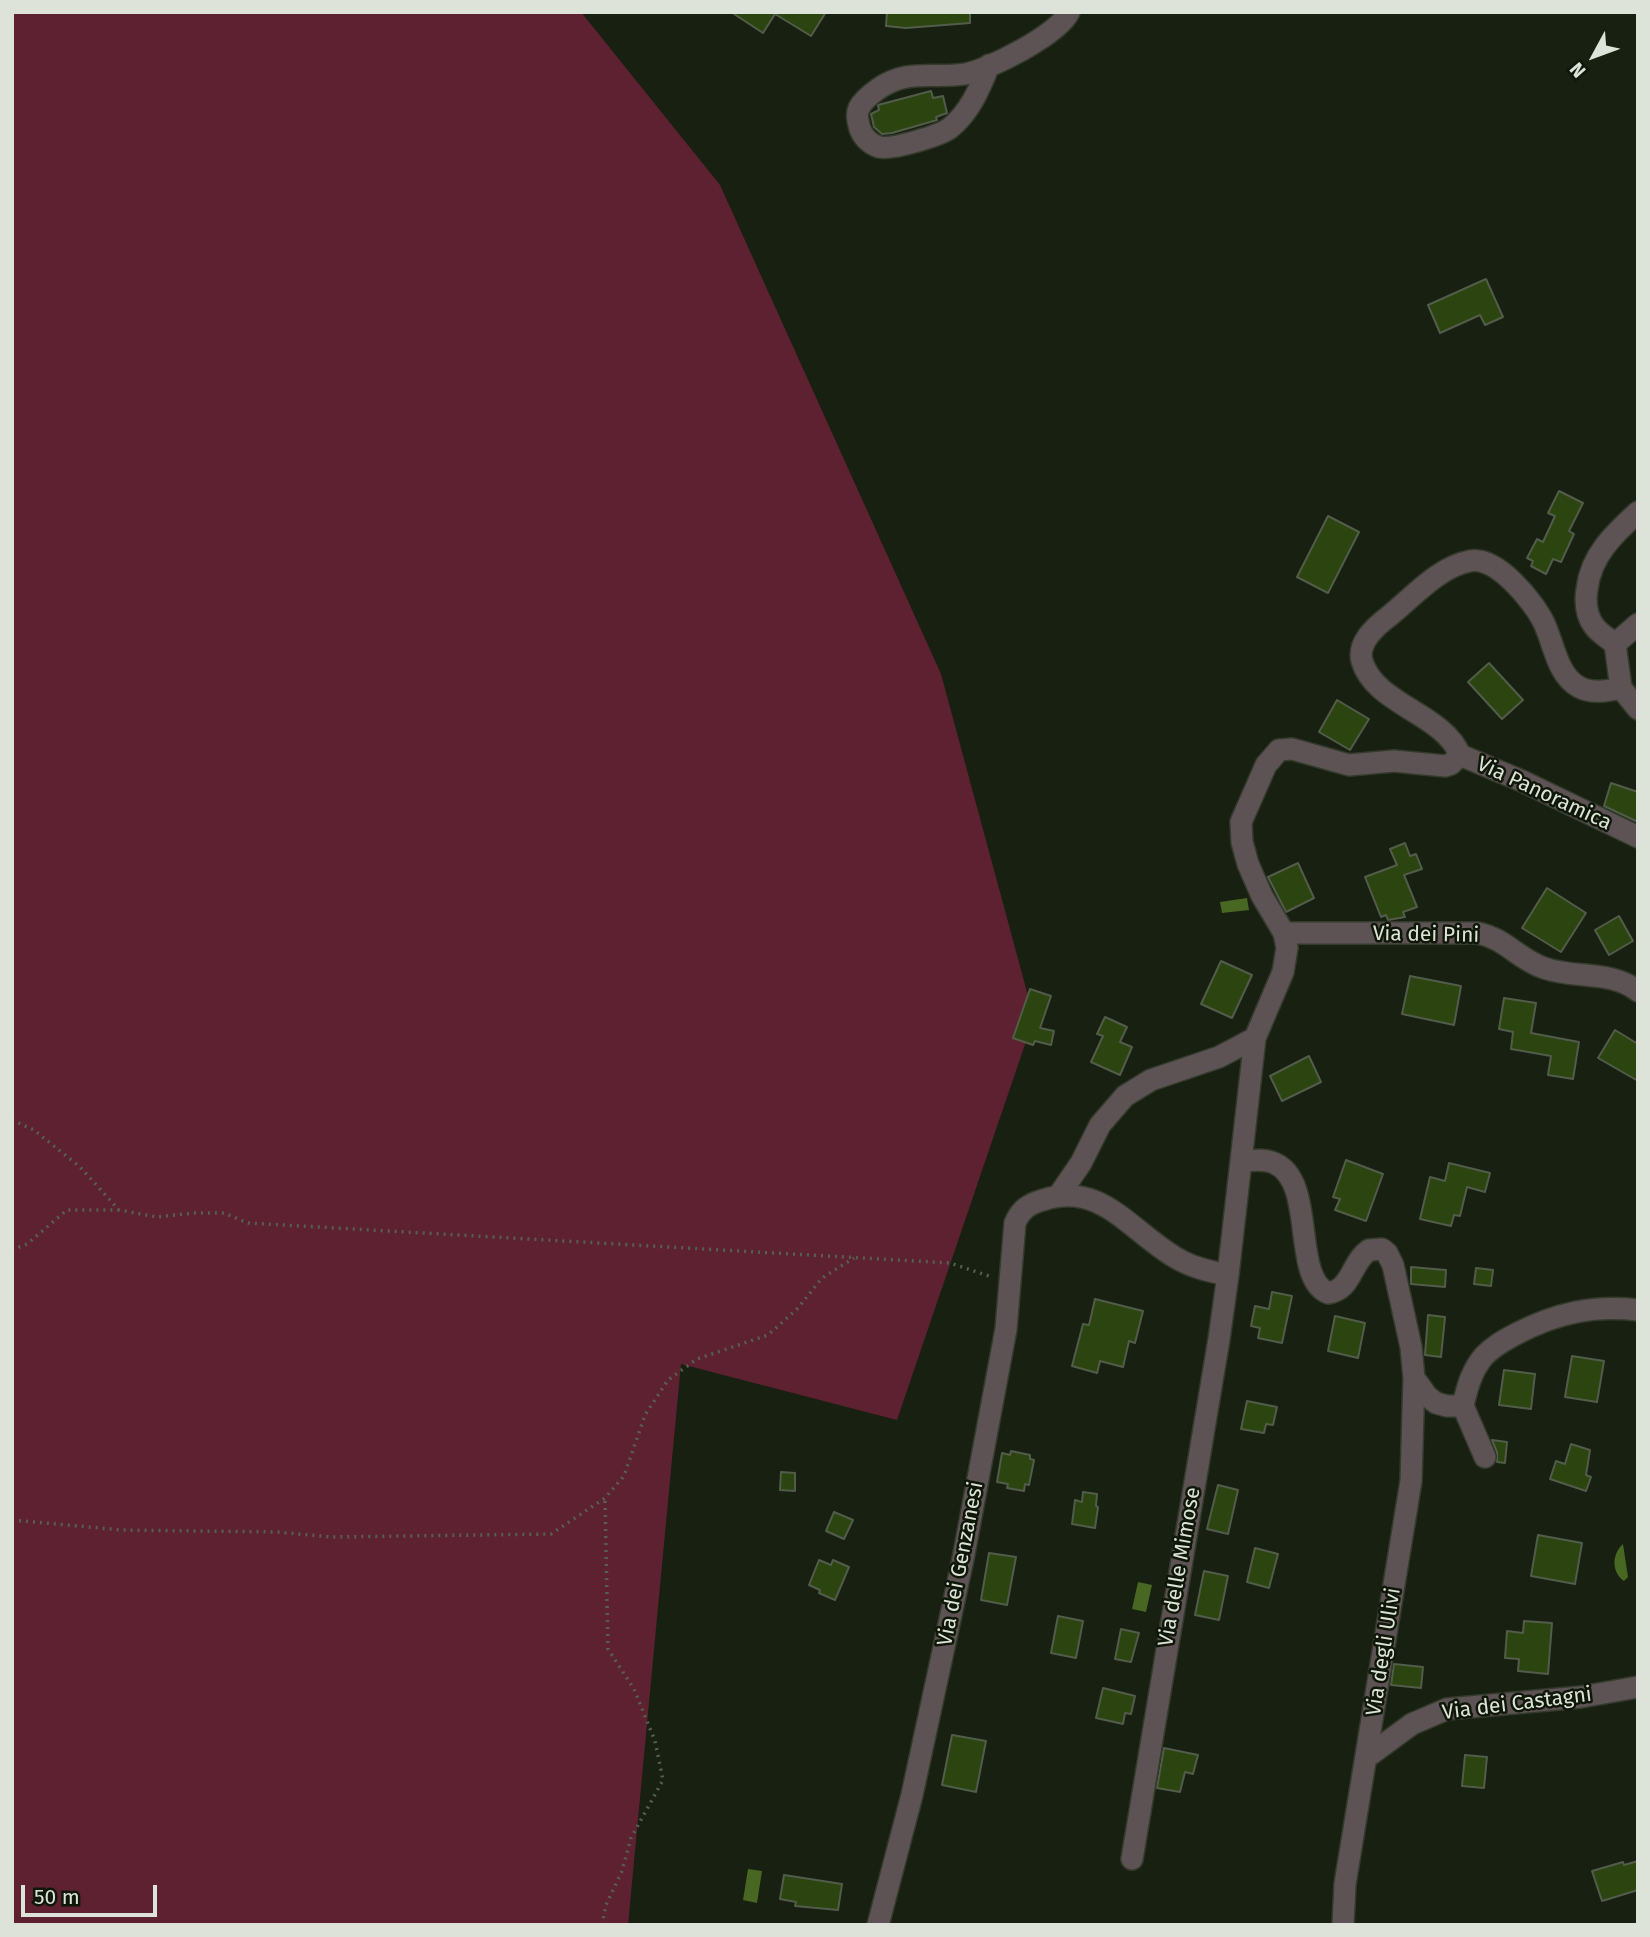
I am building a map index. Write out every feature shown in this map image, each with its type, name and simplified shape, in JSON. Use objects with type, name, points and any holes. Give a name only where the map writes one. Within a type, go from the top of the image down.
[{"type":"street","points":[[989,65],[967,109],[942,133],[884,148],[871,143],[861,131],[858,116],[860,106],[884,85],[911,75],[966,74],[989,65],[1051,33],[1069,12]]},
{"type":"street","points":[[1638,512],[1606,543],[1597,557],[1588,581],[1586,600],[1588,616],[1597,630],[1615,643],[1621,688],[1638,709]]},
{"type":"street","points":[[1460,755],[1450,737],[1380,686],[1362,660],[1366,639],[1379,624],[1431,582],[1457,565],[1480,561],[1496,568],[1518,588],[1541,617],[1561,666],[1578,687],[1602,691],[1621,688]]},
{"type":"street","points":[[1615,643],[1638,624]]},
{"type":"street","name":"Via Panoramica","points":[[1284,933],[1248,864],[1241,822],[1266,765],[1274,754],[1287,748],[1345,765],[1394,761],[1437,766],[1451,764],[1460,755],[1522,781],[1638,837]]},
{"type":"street","points":[[1059,1195],[1076,1172],[1100,1125],[1125,1096],[1160,1076],[1219,1057],[1255,1038],[1283,972],[1287,954],[1284,933]]},
{"type":"street","name":"Via dei Pini","points":[[1284,933],[1478,933],[1498,939],[1524,958],[1544,968],[1561,973],[1616,980],[1638,990]]},
{"type":"street","name":"Via delle Mimose","points":[[1132,1860],[1228,1275],[1255,1038]]},
{"type":"street","name":"Via degli Ulivi","points":[[1241,1161],[1274,1163],[1289,1176],[1298,1199],[1312,1279],[1322,1291],[1328,1293],[1340,1290],[1350,1278],[1360,1258],[1369,1250],[1382,1249],[1387,1253],[1394,1271],[1411,1348],[1414,1378],[1411,1481],[1345,1884],[1343,1925]]},
{"type":"street","points":[[1059,1195],[1080,1195],[1099,1202],[1182,1262],[1198,1269],[1228,1275]]},
{"type":"street","name":"Via dei Genzanesi","points":[[878,1925],[912,1795],[963,1559],[1002,1349],[1011,1284],[1015,1223],[1021,1211],[1029,1205],[1059,1195]]},
{"type":"street","points":[[1485,1457],[1463,1406],[1468,1383],[1484,1356],[1503,1341],[1539,1322],[1576,1311],[1605,1307],[1638,1310]]},
{"type":"street","points":[[1414,1378],[1427,1396],[1436,1403],[1463,1406]]},
{"type":"street","name":"Via dei Castagni","points":[[1367,1757],[1412,1724],[1447,1709],[1581,1697],[1638,1687]]},
{"type":"path","points":[[12,1120],[34,1130],[80,1167],[119,1210]]},
{"type":"path","points":[[12,1250],[27,1244],[67,1210],[119,1210],[157,1217],[223,1213],[248,1223],[950,1263],[1011,1284]]},
{"type":"path","points":[[12,1520],[122,1530],[277,1532],[331,1537],[551,1534],[605,1498],[624,1476],[645,1415],[668,1380],[697,1359],[768,1335],[798,1308],[821,1278],[855,1258]]},
{"type":"path","points":[[602,1925],[606,1905],[622,1871],[631,1838],[663,1780],[655,1741],[634,1689],[608,1649],[605,1498]]},
{"type":"shaded area","points":[[12,12],[581,12],[720,185],[941,674],[1034,1018],[897,1420],[681,1364],[628,1925],[12,1925]]},
{"type":"shaded area","points":[[1247,898],[1249,910],[1222,913],[1220,902]]},
{"type":"shaded area","points":[[1623,1544],[1628,1577],[1624,1581],[1617,1573],[1614,1563]]},
{"type":"shaded area","points":[[1138,1582],[1152,1585],[1146,1612],[1132,1609]]},
{"type":"shaded area","points":[[748,1869],[762,1871],[757,1903],[743,1900]]},
{"type":"building","points":[[731,12],[826,12],[811,36],[775,14],[763,33]]},
{"type":"building","points":[[887,12],[970,12],[970,23],[906,28],[886,26]]},
{"type":"building","points":[[931,91],[933,98],[943,96],[947,113],[936,117],[937,120],[892,133],[882,134],[874,127],[871,114],[879,110],[878,105]]},
{"type":"building","points":[[1486,279],[1503,317],[1485,325],[1480,315],[1440,333],[1428,305]]},
{"type":"building","points":[[1559,491],[1583,503],[1569,531],[1574,534],[1561,562],[1553,559],[1546,574],[1531,566],[1533,561],[1527,558],[1537,539],[1543,542],[1555,516],[1548,513]]},
{"type":"building","points":[[1328,516],[1359,532],[1328,593],[1297,577]]},
{"type":"building","points":[[1489,663],[1523,700],[1502,719],[1468,682]]},
{"type":"building","points":[[1337,700],[1369,719],[1350,750],[1319,732]]},
{"type":"building","points":[[1611,783],[1638,792],[1638,822],[1604,806]]},
{"type":"building","points":[[1405,843],[1410,856],[1416,854],[1422,869],[1404,875],[1417,907],[1403,912],[1405,917],[1388,920],[1386,915],[1381,917],[1365,877],[1397,865],[1390,849]]},
{"type":"building","points":[[1298,863],[1314,898],[1286,912],[1268,877]]},
{"type":"building","points":[[1547,888],[1586,913],[1561,952],[1522,928]]},
{"type":"building","points":[[1619,916],[1633,941],[1609,955],[1595,930]]},
{"type":"building","points":[[1221,961],[1252,975],[1232,1018],[1201,1004]]},
{"type":"building","points":[[1410,976],[1461,986],[1454,1025],[1402,1014]]},
{"type":"building","points":[[1030,989],[1051,996],[1040,1028],[1054,1031],[1051,1045],[1035,1041],[1033,1045],[1013,1038]]},
{"type":"building","points":[[1504,998],[1536,1003],[1531,1033],[1579,1042],[1573,1079],[1548,1075],[1551,1056],[1511,1049],[1513,1032],[1499,1029]]},
{"type":"building","points":[[1105,1017],[1127,1027],[1120,1042],[1132,1047],[1120,1075],[1091,1062],[1103,1036],[1097,1034]]},
{"type":"building","points":[[1615,1030],[1638,1044],[1638,1081],[1598,1058]]},
{"type":"building","points":[[1309,1056],[1321,1082],[1282,1101],[1270,1076]]},
{"type":"building","points":[[1346,1160],[1383,1174],[1366,1221],[1335,1210],[1340,1199],[1333,1197]]},
{"type":"building","points":[[1449,1163],[1490,1173],[1485,1192],[1467,1187],[1460,1216],[1454,1215],[1451,1226],[1420,1219],[1430,1177],[1445,1181]]},
{"type":"building","points":[[1411,1267],[1446,1270],[1445,1287],[1411,1284]]},
{"type":"building","points":[[1476,1268],[1493,1270],[1491,1286],[1474,1284]]},
{"type":"building","points":[[1272,1292],[1292,1296],[1282,1343],[1258,1338],[1260,1328],[1251,1326],[1255,1306],[1269,1309]]},
{"type":"building","points":[[1095,1299],[1143,1311],[1135,1343],[1129,1341],[1123,1367],[1100,1361],[1097,1373],[1072,1366],[1083,1324],[1089,1325]]},
{"type":"building","points":[[1428,1315],[1445,1317],[1441,1357],[1425,1355]]},
{"type":"building","points":[[1335,1316],[1365,1323],[1358,1358],[1328,1351]]},
{"type":"building","points":[[1572,1356],[1604,1361],[1597,1402],[1565,1397]]},
{"type":"building","points":[[1504,1370],[1535,1374],[1531,1409],[1499,1405]]},
{"type":"building","points":[[1247,1401],[1277,1407],[1273,1425],[1266,1424],[1264,1433],[1241,1429]]},
{"type":"building","points":[[1492,1440],[1507,1442],[1505,1463],[1497,1462],[1497,1452]]},
{"type":"building","points":[[1571,1444],[1590,1450],[1586,1475],[1591,1477],[1586,1491],[1550,1479],[1556,1461],[1565,1464]]},
{"type":"building","points":[[1011,1451],[1030,1455],[1030,1459],[1034,1460],[1029,1485],[1025,1484],[1024,1491],[1007,1488],[1008,1484],[997,1482],[1002,1453],[1010,1455]]},
{"type":"building","points":[[781,1472],[795,1473],[795,1491],[780,1490]]},
{"type":"building","points":[[1218,1485],[1238,1490],[1228,1534],[1207,1529]]},
{"type":"building","points":[[1083,1492],[1097,1494],[1095,1528],[1072,1524],[1075,1500],[1082,1502]]},
{"type":"building","points":[[834,1512],[853,1520],[844,1539],[826,1531]]},
{"type":"building","points":[[1538,1535],[1582,1543],[1575,1584],[1531,1576]]},
{"type":"building","points":[[1255,1548],[1278,1554],[1269,1588],[1247,1582]]},
{"type":"building","points":[[989,1553],[1016,1557],[1007,1605],[981,1600]]},
{"type":"building","points":[[819,1560],[831,1565],[833,1560],[849,1567],[835,1600],[809,1585]]},
{"type":"building","points":[[1204,1571],[1228,1576],[1219,1620],[1195,1615]]},
{"type":"building","points":[[1058,1616],[1083,1621],[1076,1658],[1051,1653]]},
{"type":"building","points":[[1524,1621],[1552,1623],[1548,1674],[1518,1671],[1519,1659],[1505,1658],[1507,1631],[1523,1633]]},
{"type":"building","points":[[1121,1629],[1139,1633],[1131,1662],[1115,1659]]},
{"type":"building","points":[[1394,1664],[1423,1667],[1421,1688],[1391,1685]]},
{"type":"building","points":[[1103,1688],[1135,1696],[1131,1714],[1125,1713],[1123,1724],[1096,1718]]},
{"type":"building","points":[[952,1735],[986,1741],[976,1792],[942,1785]]},
{"type":"building","points":[[1164,1748],[1198,1755],[1193,1774],[1185,1772],[1180,1792],[1157,1788]]},
{"type":"building","points":[[1465,1755],[1487,1757],[1484,1788],[1462,1786]]},
{"type":"building","points":[[1638,1861],[1638,1890],[1602,1901],[1592,1871],[1623,1862],[1624,1865]]},
{"type":"building","points":[[784,1875],[842,1884],[838,1910],[795,1906],[796,1902],[780,1899]]}]
